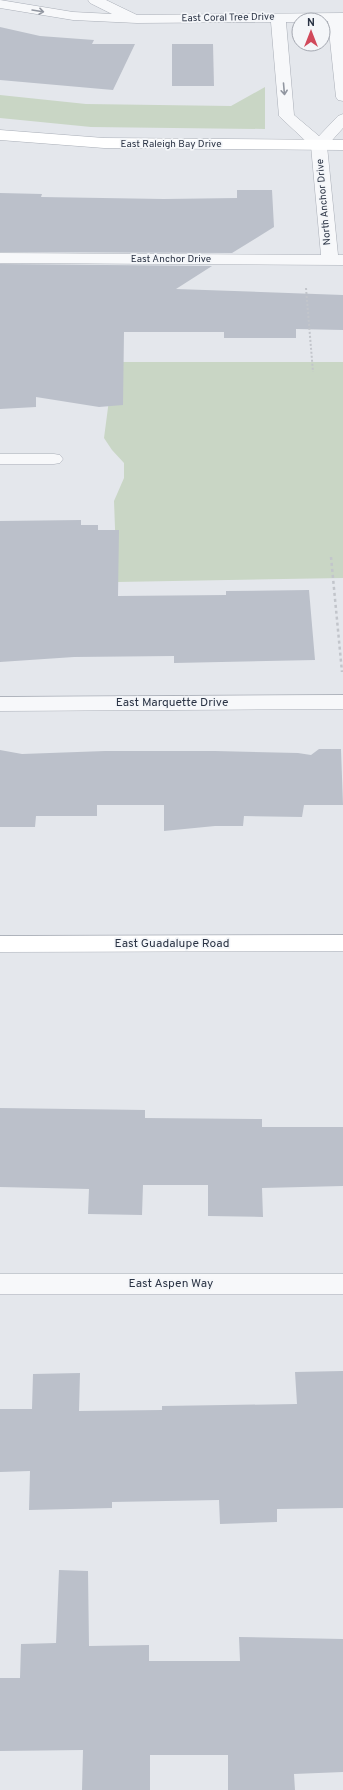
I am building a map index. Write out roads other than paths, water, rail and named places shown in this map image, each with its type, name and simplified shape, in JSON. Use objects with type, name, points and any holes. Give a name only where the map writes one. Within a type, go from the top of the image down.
[{"type":"street","name":"East Coral Tree Drive","points":[[95,0],[137,19]]},
{"type":"street","name":"East Coral Tree Drive","points":[[0,4],[73,16],[137,19],[339,17]]},
{"type":"street","points":[[339,17],[343,97]]},
{"type":"street","points":[[278,18],[287,116],[319,145],[343,119]]},
{"type":"street","name":"East Raleigh Bay Drive","points":[[0,134],[104,143],[343,145]]},
{"type":"street","name":"North Anchor Drive","points":[[319,145],[336,260]]},
{"type":"street","name":"East Anchor Drive","points":[[0,258],[336,260]]},
{"type":"street","points":[[0,459],[54,459]]},
{"type":"street","name":"East Marquette Drive","points":[[0,704],[343,702]]},
{"type":"street","name":"East Guadalupe Road","points":[[0,944],[343,943]]},
{"type":"street","name":"East Aspen Way","points":[[0,1284],[343,1284]]}]
